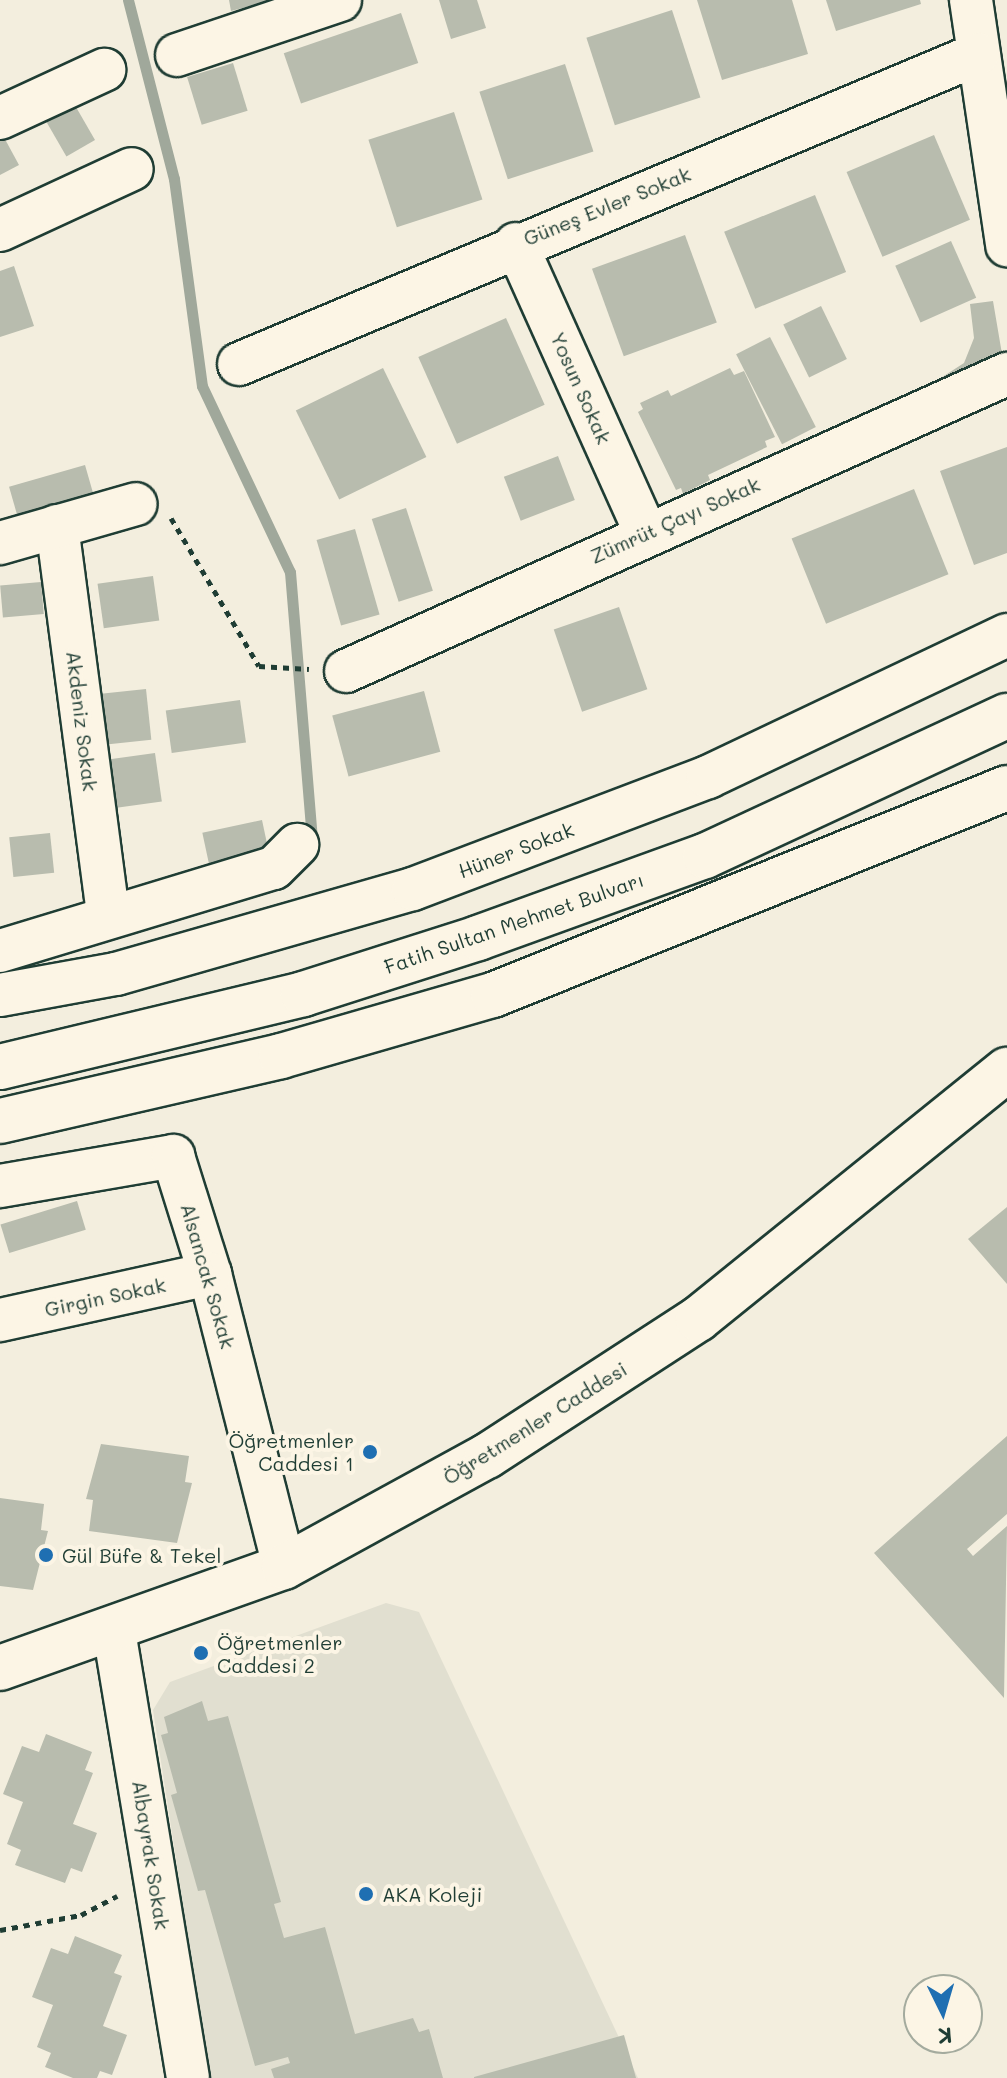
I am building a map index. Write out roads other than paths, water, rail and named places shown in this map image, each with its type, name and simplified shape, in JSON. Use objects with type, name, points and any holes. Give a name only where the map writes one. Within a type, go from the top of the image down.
[{"type":"main road","name":"Fatih Sultan Mehmet Bulvarı","points":[[0,1067],[303,994],[478,938],[705,856],[1007,716]]},
{"type":"main road","points":[[0,1121],[281,1056],[493,995],[1007,788]]},
{"type":"main road","name":"Öğretmenler Caddesi","points":[[0,1668],[114,1631],[284,1567],[487,1456],[698,1319],[1007,1070]]},
{"type":"street","points":[[177,55],[340,0]]},
{"type":"street","points":[[971,0],[989,74],[1007,245]]},
{"type":"street","points":[[0,118],[104,70]]},
{"type":"street","name":"Güneş Evler Sokak","points":[[239,364],[516,244],[989,74]]},
{"type":"street","points":[[0,230],[132,169]]},
{"type":"street","name":"Yosun Sokak","points":[[516,244],[646,533]]},
{"type":"street","name":"Zümrüt Çayı Sokak","points":[[346,671],[646,533],[1007,374]]},
{"type":"street","points":[[0,543],[136,504]]},
{"type":"street","name":"Akdeniz Sokak","points":[[57,526],[108,916]]},
{"type":"street","name":"Hüner Sokak","points":[[0,995],[116,974],[413,889],[708,777],[1007,635]]},
{"type":"street","points":[[0,951],[274,868],[297,845]]},
{"type":"street","name":"Alsancak Sokak","points":[[0,1186],[173,1156],[210,1274],[284,1567]]},
{"type":"street","name":"Girgin Sokak","points":[[0,1320],[210,1274]]},
{"type":"street","name":"Albayrak Sokak","points":[[114,1631],[188,2078]]},
{"type":"waterway","points":[[128,0],[174,179],[202,386],[290,572],[312,840]]},
{"type":"place","name":"Öğretmenler Caddesi 1","points":[[370,1452]]},
{"type":"place","name":"Gül Büfe & Tekel","points":[[46,1555]]},
{"type":"place","name":"Öğretmenler Caddesi 2","points":[[201,1653]]},
{"type":"place","name":"AKA Koleji","points":[[366,1894]]}]
